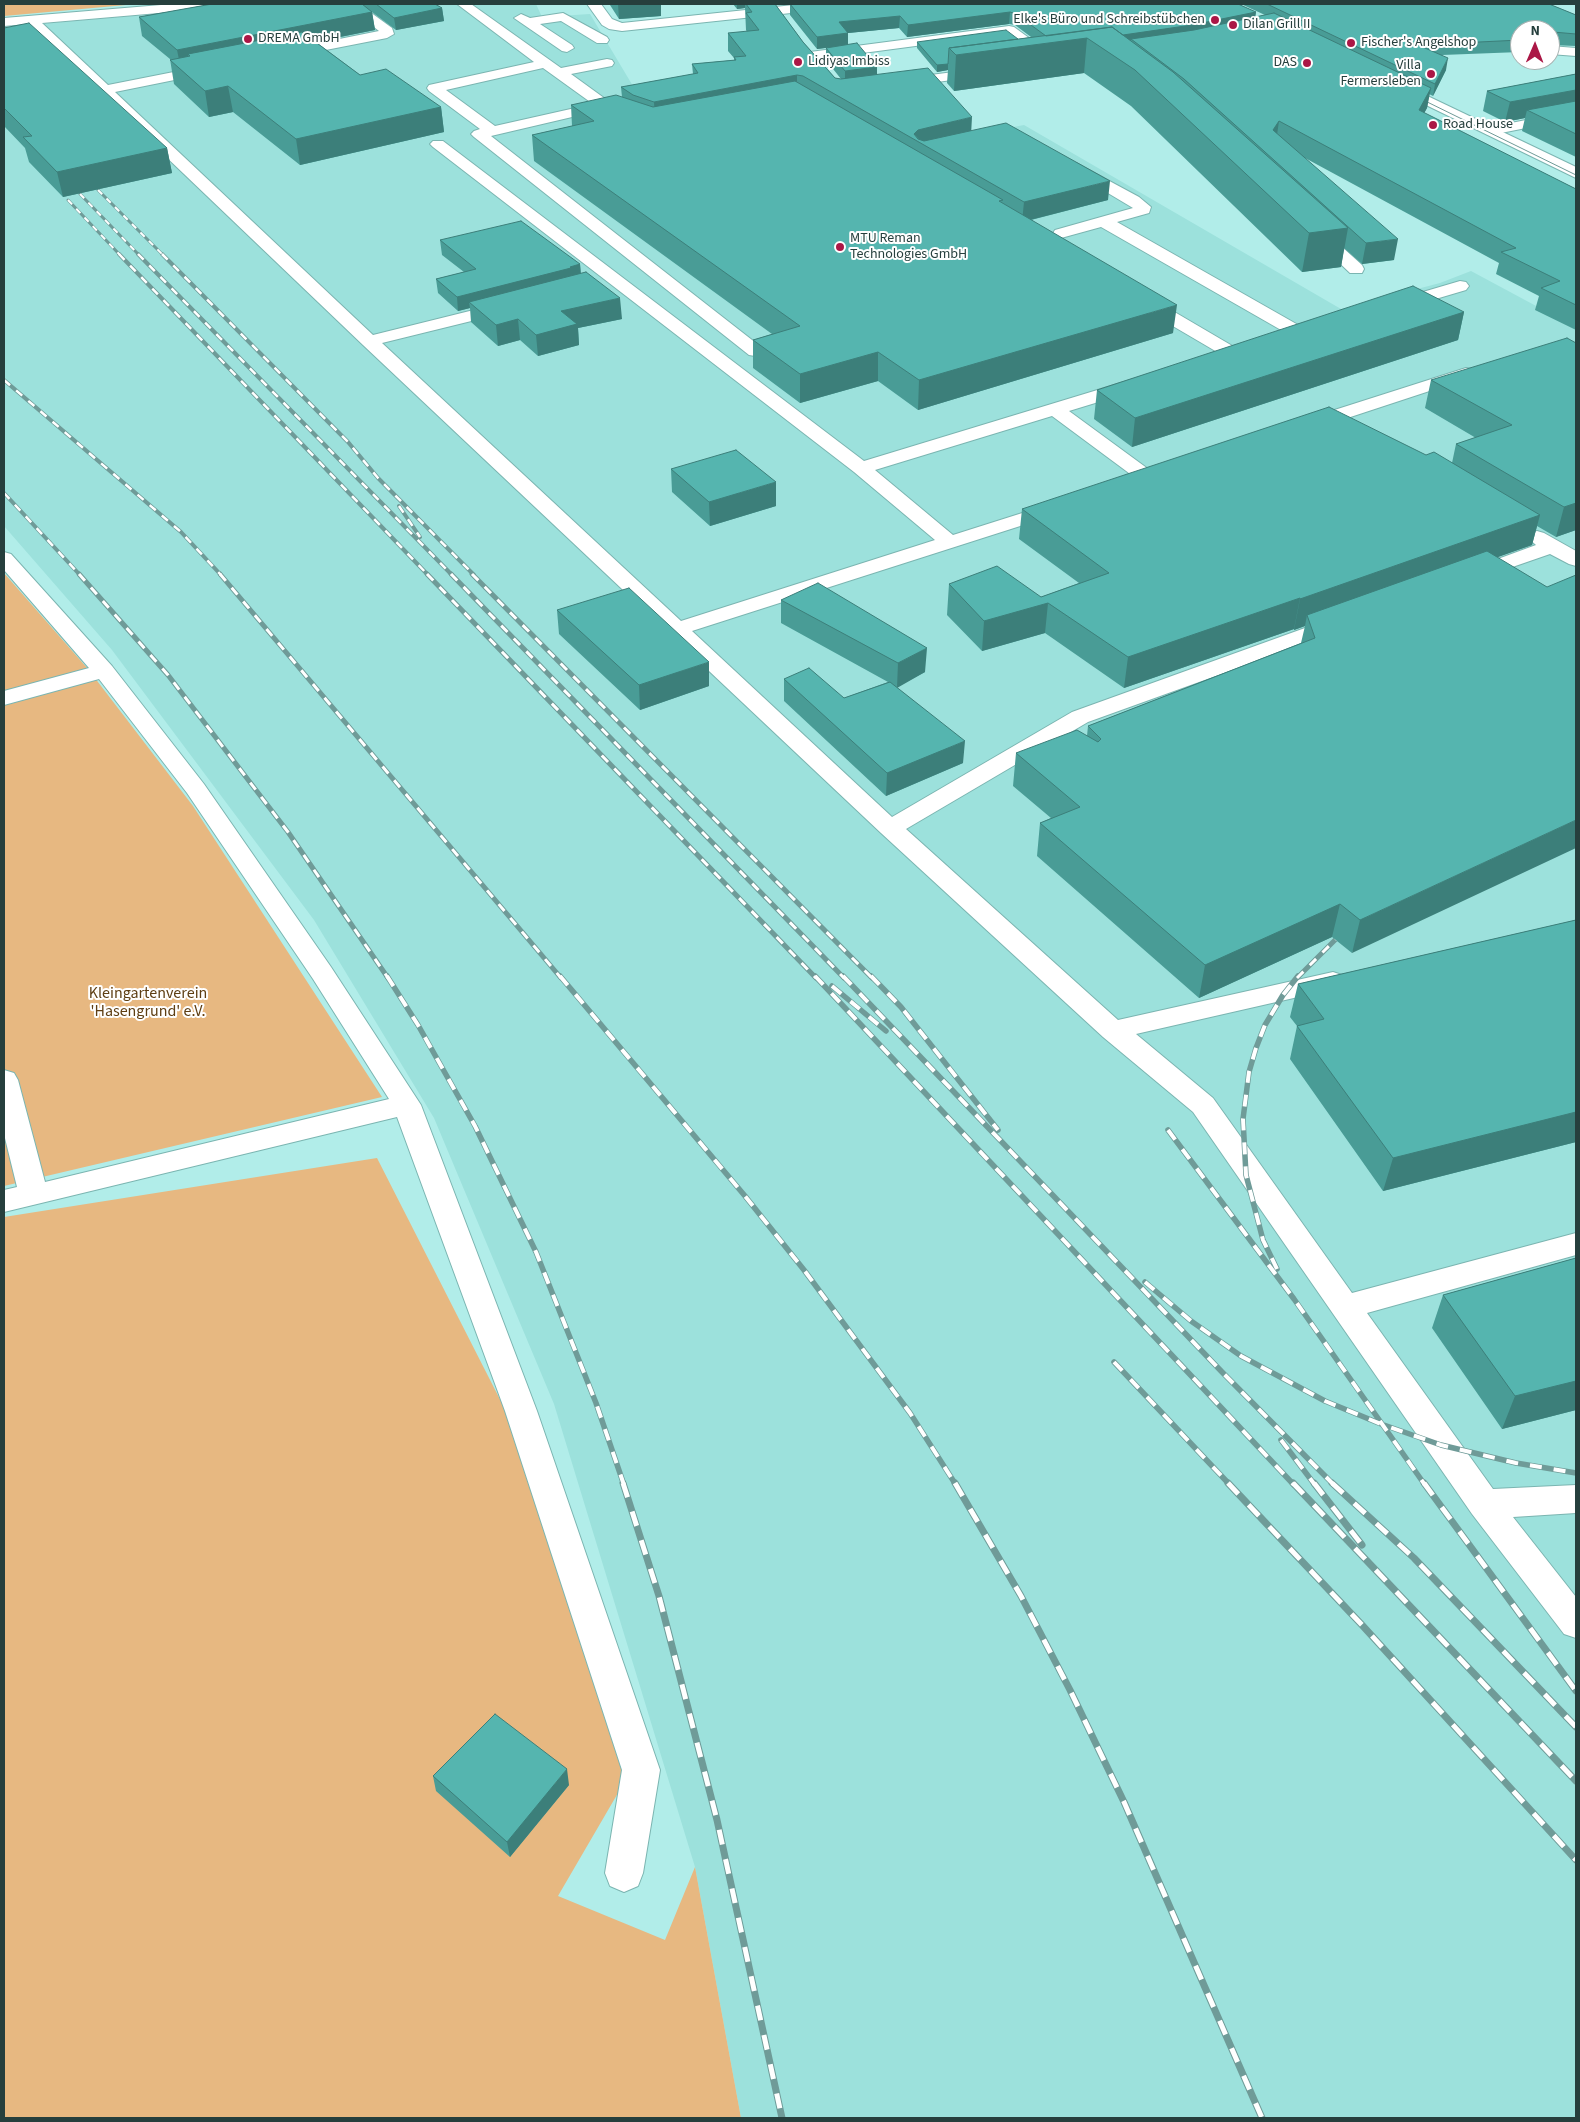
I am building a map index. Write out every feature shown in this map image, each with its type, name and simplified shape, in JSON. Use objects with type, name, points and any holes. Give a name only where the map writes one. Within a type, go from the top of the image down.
[{"type":"street","points":[[4,22],[217,4]]},
{"type":"street","points":[[267,58],[387,34],[387,31],[351,4]]},
{"type":"street","points":[[464,4],[617,114],[645,124]]},
{"type":"street","points":[[594,4],[607,22],[614,26],[622,27],[773,7],[838,4]]},
{"type":"street","points":[[773,7],[787,25]]},
{"type":"street","points":[[487,21],[515,17],[563,17],[587,48]]},
{"type":"street","points":[[515,17],[587,48]]},
{"type":"street","points":[[31,20],[369,341],[890,828],[1113,1030],[1203,1105],[1484,1504],[1576,1623]]},
{"type":"street","points":[[822,70],[808,52],[1009,30],[1058,62],[1034,65]]},
{"type":"street","points":[[492,131],[434,88],[545,61],[587,48]]},
{"type":"street","points":[[1560,51],[1576,52]]},
{"type":"street","points":[[560,72],[607,63]]},
{"type":"street","points":[[104,90],[219,67]]},
{"type":"street","points":[[889,84],[995,70]]},
{"type":"street","points":[[1379,76],[1576,173]]},
{"type":"street","points":[[606,106],[479,134],[755,351]]},
{"type":"street","points":[[1491,131],[1576,114]]},
{"type":"street","points":[[438,144],[861,468],[950,542]]},
{"type":"street","points":[[1061,233],[1144,210],[1143,207],[1064,161]]},
{"type":"street","points":[[1104,222],[1301,334]]},
{"type":"street","points":[[1305,223],[1356,269]]},
{"type":"street","points":[[594,284],[613,279]]},
{"type":"street","points":[[1376,312],[1460,286]]},
{"type":"street","points":[[1131,294],[1235,354]]},
{"type":"street","points":[[369,341],[519,303]]},
{"type":"street","points":[[1282,340],[1320,328]]},
{"type":"street","points":[[1216,360],[1254,349]]},
{"type":"street","points":[[1288,432],[1343,421],[1484,367]]},
{"type":"street","points":[[861,468],[1150,380]]},
{"type":"street","points":[[1054,409],[1149,477]]},
{"type":"street","points":[[678,629],[1075,502]]},
{"type":"street","points":[[1519,526],[1576,560]]},
{"type":"street","points":[[1450,583],[1552,546]]},
{"type":"street","points":[[4,558],[104,671],[196,789],[322,973],[407,1105],[521,1411],[641,1770],[624,1873]]},
{"type":"street","points":[[890,828],[1080,717],[1358,617]]},
{"type":"street","points":[[4,698],[104,671]]},
{"type":"street","points":[[1113,1030],[1354,976]]},
{"type":"street","points":[[4,1080],[34,1195]]},
{"type":"street","points":[[4,1201],[407,1105]]},
{"type":"street","points":[[1345,1307],[1576,1244]]},
{"type":"street","points":[[1484,1504],[1576,1499]]},
{"type":"shaded area","points":[[273,4],[536,4],[542,17],[590,14],[652,118],[904,148],[1024,125],[1341,309],[1440,283],[1471,271],[1538,307],[1576,315],[1576,2118],[741,2118],[695,1867],[554,1404],[434,1118],[314,920],[112,650],[4,526],[4,27]]},
{"type":"green space","points":[[4,4],[137,4],[4,16]]},
{"type":"green space","name":"Kleingartenverein 'Hasengrund' e.V.","points":[[4,573],[88,669],[193,806],[382,1097],[4,1186]]},
{"type":"green space","points":[[377,1158],[513,1425],[625,1781],[558,1896],[665,1940],[695,1867],[741,2118],[4,2118],[4,1217]]},
{"type":"building","points":[[212,4],[362,4],[372,12],[177,50],[139,17]]},
{"type":"building","points":[[376,4],[435,4],[442,8],[394,18]]},
{"type":"building","points":[[746,4],[775,4],[803,42],[835,78],[841,79],[928,68],[972,117],[918,130],[914,134],[918,139],[924,141],[1006,123],[1110,181],[1024,202],[803,76],[797,75],[654,102],[633,95],[621,87],[698,73],[692,64],[736,60],[734,57],[746,56],[728,33],[759,30],[746,13],[752,12]]},
{"type":"building","points":[[790,4],[1238,4],[1256,12],[1192,25],[1123,35],[1112,27],[1046,36],[1016,14],[1010,12],[908,25],[900,16],[839,22],[848,33],[817,37]]},
{"type":"building","points":[[1267,4],[1549,4],[1576,15],[1576,34],[1560,33],[1560,20],[1510,20],[1510,40],[1418,45],[1448,58],[1435,84]]},
{"type":"building","points":[[1274,13],[1431,88],[1419,110],[1576,189],[1576,305],[1541,288],[1560,281],[1501,252],[1516,248],[1279,121],[1273,130],[1398,239],[1366,243],[1184,79],[1131,39],[1194,30]]},
{"type":"building","points":[[29,23],[167,148],[57,172],[23,137],[32,136],[4,108],[4,28]]},
{"type":"building","points":[[1112,27],[1173,72],[1348,228],[1309,233],[1135,70],[1087,38],[956,55],[949,48]]},
{"type":"building","points":[[1006,30],[1018,39],[949,48],[948,64],[937,65],[917,42]]},
{"type":"building","points":[[302,32],[360,75],[386,69],[441,107],[296,139],[228,86],[205,91],[170,60],[190,56],[188,54]]},
{"type":"building","points":[[857,43],[877,67],[845,71],[826,48]]},
{"type":"building","points":[[1576,74],[1576,90],[1510,102],[1487,91]]},
{"type":"building","name":"MTU Reman Technologies GmbH","points":[[795,81],[1003,200],[999,201],[1177,305],[919,380],[878,352],[800,374],[753,340],[800,326],[532,135],[594,121],[571,105],[616,95],[653,107]]},
{"type":"building","points":[[1576,101],[1576,134],[1527,110]]},
{"type":"building","points":[[521,221],[580,264],[571,268],[457,297],[436,279],[476,269],[440,240]]},
{"type":"building","points":[[586,272],[620,298],[561,311],[577,324],[536,335],[518,319],[496,325],[469,302]]},
{"type":"building","points":[[1413,286],[1464,312],[1135,418],[1097,390]]},
{"type":"building","points":[[1567,338],[1576,343],[1576,503],[1564,507],[1456,444],[1512,425],[1431,380]]},
{"type":"building","points":[[1329,407],[1426,455],[1434,452],[1540,515],[1128,657],[1048,603],[984,621],[949,584],[997,566],[1041,597],[1109,573],[1022,509]]},
{"type":"building","points":[[736,450],[776,482],[709,502],[671,469]]},
{"type":"building","points":[[1487,551],[1547,587],[1576,575],[1576,820],[1360,920],[1340,904],[1205,965],[1040,823],[1080,807],[1016,753],[1077,730],[1098,742],[1101,739],[1088,726],[1315,638],[1307,615]]},
{"type":"building","points":[[818,583],[927,648],[898,663],[781,600]]},
{"type":"building","points":[[629,588],[709,662],[639,685],[557,610]]},
{"type":"building","points":[[809,668],[844,698],[890,682],[965,741],[887,773],[784,679]]},
{"type":"building","points":[[1576,920],[1576,1112],[1393,1158],[1297,1026],[1324,1019],[1298,984]]},
{"type":"building","points":[[1576,1258],[1576,1381],[1515,1396],[1443,1295]]},
{"type":"building","points":[[495,1714],[567,1769],[507,1842],[433,1776]]},
{"type":"tram line","points":[[1415,96],[1576,175]]},
{"type":"railway","points":[[98,190],[162,254]]},
{"type":"railway","points":[[80,194],[139,255]]},
{"type":"railway","points":[[68,200],[120,255]]},
{"type":"railway","points":[[119,254],[428,575]]},
{"type":"railway","points":[[138,254],[452,575]]},
{"type":"railway","points":[[162,254],[348,442],[378,478],[474,575]]},
{"type":"railway","points":[[4,380],[181,532],[221,575]]},
{"type":"railway","points":[[4,493],[80,575]]},
{"type":"railway","points":[[399,506],[420,537]]},
{"type":"railway","points":[[79,574],[168,675],[288,832],[388,978]]},
{"type":"railway","points":[[220,574],[561,978]]},
{"type":"railway","points":[[427,574],[816,978]]},
{"type":"railway","points":[[451,574],[844,978]]},
{"type":"railway","points":[[472,574],[872,978]]},
{"type":"railway","points":[[1297,978],[1336,939]]},
{"type":"railway","points":[[387,976],[418,1025],[475,1126],[536,1252],[596,1403],[624,1485]]},
{"type":"railway","points":[[560,976],[745,1196],[804,1270],[910,1413],[956,1485]]},
{"type":"railway","points":[[815,976],[1294,1485]]},
{"type":"railway","points":[[843,976],[1222,1372],[1332,1483]]},
{"type":"railway","points":[[871,976],[901,1007],[998,1130]]},
{"type":"railway","points":[[1277,1269],[1263,1240],[1246,1175],[1243,1119],[1249,1072],[1256,1048],[1265,1025],[1283,995],[1298,976]]},
{"type":"railway","points":[[832,986],[886,1031]]},
{"type":"railway","points":[[1168,1130],[1294,1299],[1382,1424]]},
{"type":"railway","points":[[1145,1282],[1191,1321],[1241,1356],[1325,1401],[1382,1424]]},
{"type":"railway","points":[[1114,1362],[1230,1485]]},
{"type":"railway","points":[[1382,1424],[1441,1445],[1516,1463],[1576,1473]]},
{"type":"railway","points":[[1382,1424],[1425,1485]]},
{"type":"railway","points":[[1281,1440],[1315,1485]]},
{"type":"railway","points":[[623,1483],[659,1596],[717,1820],[782,2118]]},
{"type":"railway","points":[[955,1483],[1021,1596],[1070,1690],[1124,1802],[1262,2118]]},
{"type":"railway","points":[[1228,1483],[1362,1625],[1576,1860]]},
{"type":"railway","points":[[1293,1483],[1576,1781]]},
{"type":"railway","points":[[1314,1483],[1362,1545]]},
{"type":"railway","points":[[1332,1483],[1414,1558],[1576,1727]]},
{"type":"railway","points":[[1424,1483],[1576,1691]]},
{"type":"place","name":"Elke's Büro und Schreibstübchen","points":[[1215,20]]},
{"type":"place","name":"Dilan Grill II","points":[[1233,25]]},
{"type":"place","name":"DREMA GmbH","points":[[248,39]]},
{"type":"place","name":"Fischer's Angelshop","points":[[1351,43]]},
{"type":"place","name":"Lidiyas Imbiss","points":[[798,62]]},
{"type":"place","name":"DAS","points":[[1307,63]]},
{"type":"place","name":"Villa Fermersleben","points":[[1431,74]]},
{"type":"place","name":"Road House","points":[[1433,125]]},
{"type":"place","name":"MTU Reman Technologies GmbH","points":[[840,247]]}]
